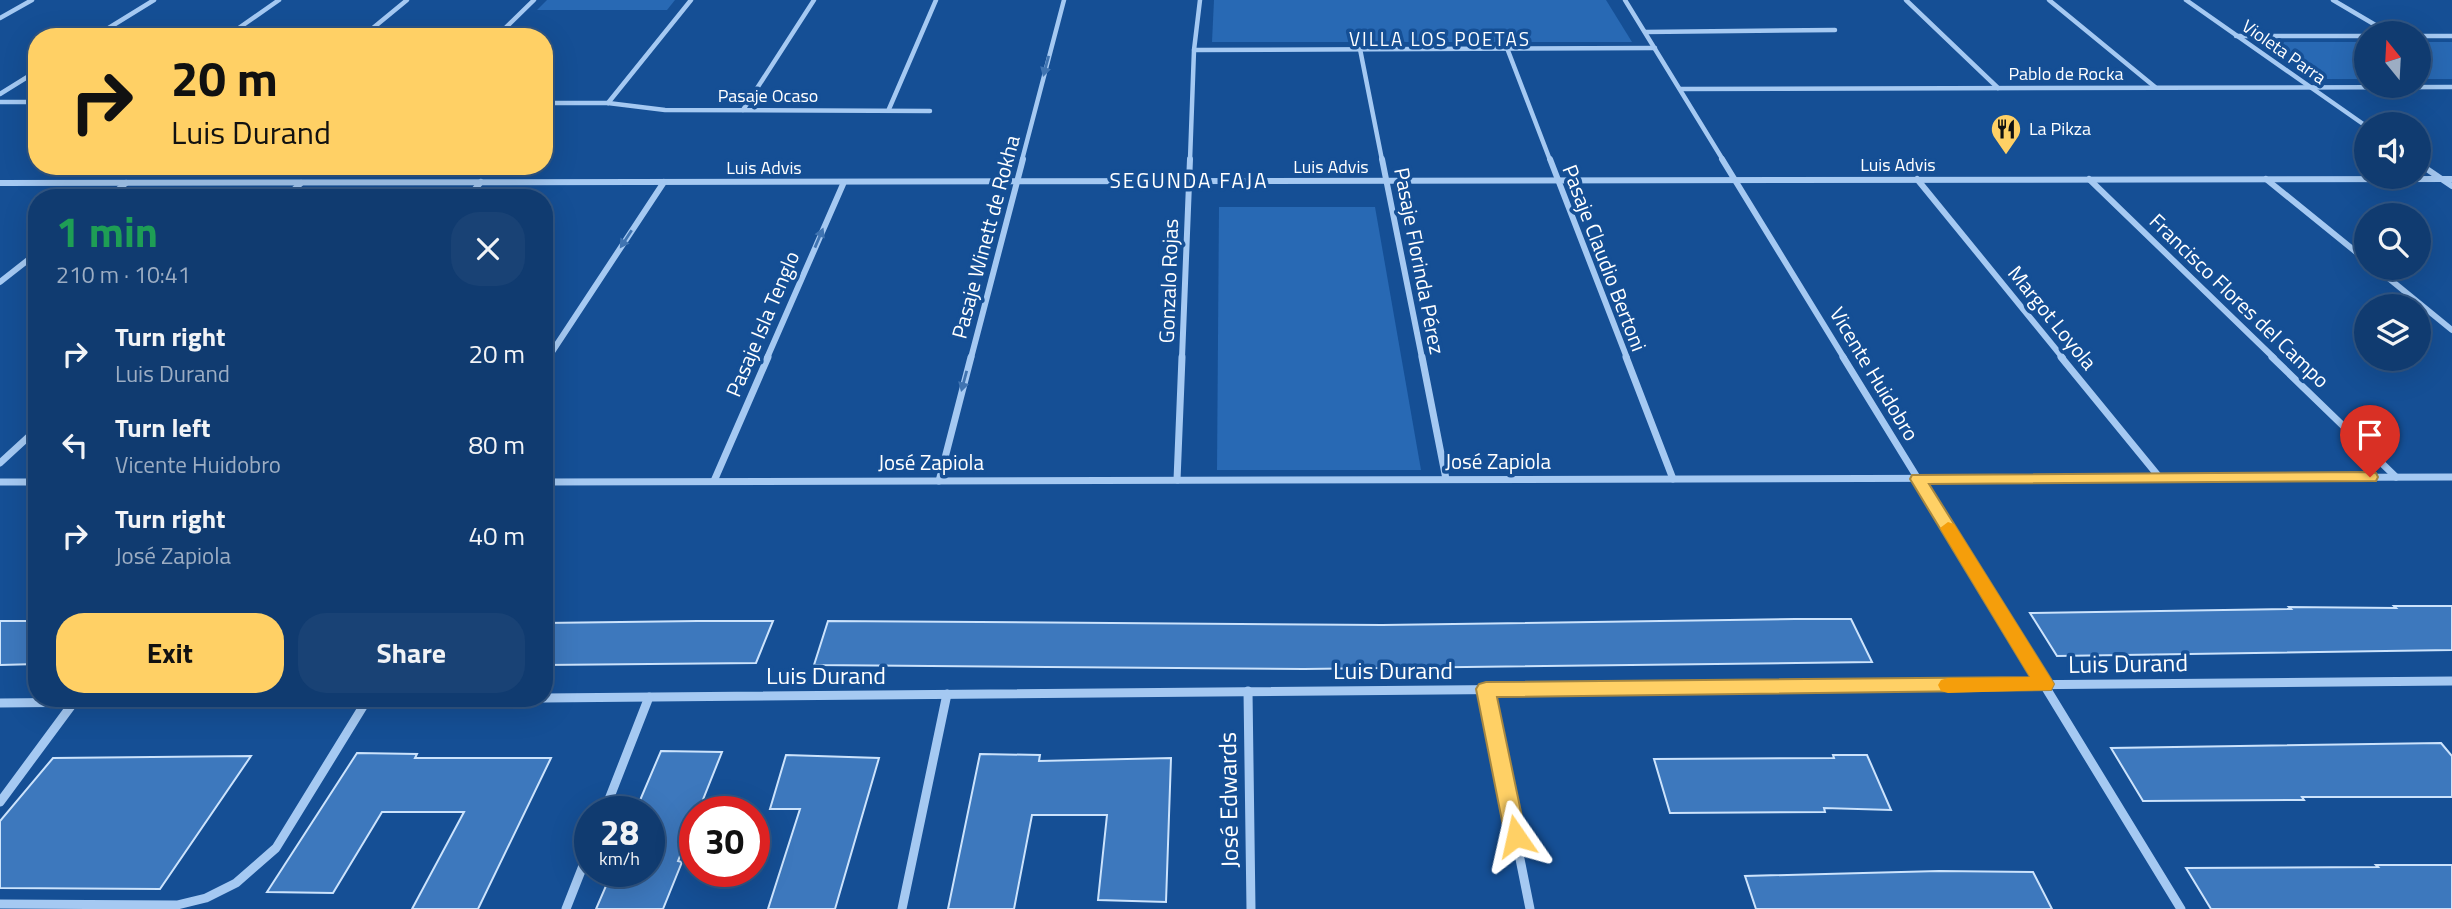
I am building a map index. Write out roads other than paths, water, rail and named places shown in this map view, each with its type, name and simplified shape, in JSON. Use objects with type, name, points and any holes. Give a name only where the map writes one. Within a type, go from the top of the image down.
[{"type":"street","points":[[0,18],[32,0]]},
{"type":"street","points":[[109,28],[155,0]]},
{"type":"street","points":[[239,28],[279,0]]},
{"type":"street","points":[[373,28],[407,0]]},
{"type":"street","points":[[505,28],[534,0]]},
{"type":"street","points":[[608,103],[691,0]]},
{"type":"street","points":[[743,110],[814,0]]},
{"type":"street","points":[[889,108],[936,0]]},
{"type":"street","name":"Pasaje Winett de Rokha","points":[[939,481],[1063,0]]},
{"type":"street","name":"Gonzalo Rojas","points":[[1177,480],[1194,50],[1199,0]]},
{"type":"street","name":"Vicente Huidobro","points":[[1625,0],[2182,909]]},
{"type":"street","points":[[1906,0],[1998,88]]},
{"type":"street","points":[[2049,0],[2156,87]]},
{"type":"street","name":"Violeta Parra","points":[[2186,0],[2354,118]]},
{"type":"street","points":[[2333,0],[2369,21]]},
{"type":"street","points":[[1645,32],[1835,30]]},
{"type":"street","points":[[2235,36],[2354,36]]},
{"type":"street","points":[[2431,36],[2452,36]]},
{"type":"street","name":"Pasaje Claudio Bertoni","points":[[1507,48],[1673,479]]},
{"type":"street","points":[[1194,50],[1655,48]]},
{"type":"street","name":"Pasaje Florinda Pérez","points":[[1360,49],[1446,480]]},
{"type":"street","points":[[0,94],[28,77]]},
{"type":"street","name":"Pablo de Rocka","points":[[1680,89],[2452,87]]},
{"type":"street","points":[[0,102],[28,102]]},
{"type":"street","name":"Pasaje Ocaso","points":[[553,103],[608,103],[665,110],[889,108],[930,111]]},
{"type":"street","points":[[2431,172],[2452,186]]},
{"type":"street","points":[[2266,178],[2354,250]]},
{"type":"street","name":"Margot Loyola","points":[[1917,179],[2160,478]]},
{"type":"street","name":"Francisco Flores del Campo","points":[[2089,179],[2396,477]]},
{"type":"street","name":"Luis Advis","points":[[0,183],[2452,179]]},
{"type":"street","name":"Pasaje Isla Tenglo","points":[[714,481],[844,181]]},
{"type":"street","points":[[119,189],[127,182]]},
{"type":"street","points":[[475,189],[481,182]]},
{"type":"street","points":[[553,351],[664,182]]},
{"type":"street","points":[[295,189],[301,183]]},
{"type":"street","points":[[0,282],[28,260]]},
{"type":"street","points":[[2391,280],[2452,330]]},
{"type":"street","points":[[0,463],[28,437]]},
{"type":"street","name":"José Zapiola","points":[[553,482],[2452,477]]},
{"type":"street","points":[[0,482],[28,482]]},
{"type":"street","name":"Luis Durand","points":[[553,698],[2452,681]]},
{"type":"street","points":[[1486,689],[1530,909]]},
{"type":"street","name":"José Edwards","points":[[1248,691],[1251,909]]},
{"type":"street","points":[[902,909],[947,694]]},
{"type":"street","points":[[610,796],[649,697]]},
{"type":"street","points":[[0,703],[28,703]]},
{"type":"street","points":[[0,802],[70,707]]},
{"type":"street","points":[[0,904],[177,905],[206,898],[236,883],[276,848],[364,707]]},
{"type":"street","points":[[566,909],[575,887]]},
{"type":"place","name":"La Pikza","points":[[2006,156]]},
{"type":"district","name":"VILLA LOS POETAS","points":[[1440,39]]},
{"type":"district","name":"SEGUNDA FAJA","points":[[1189,181]]}]
